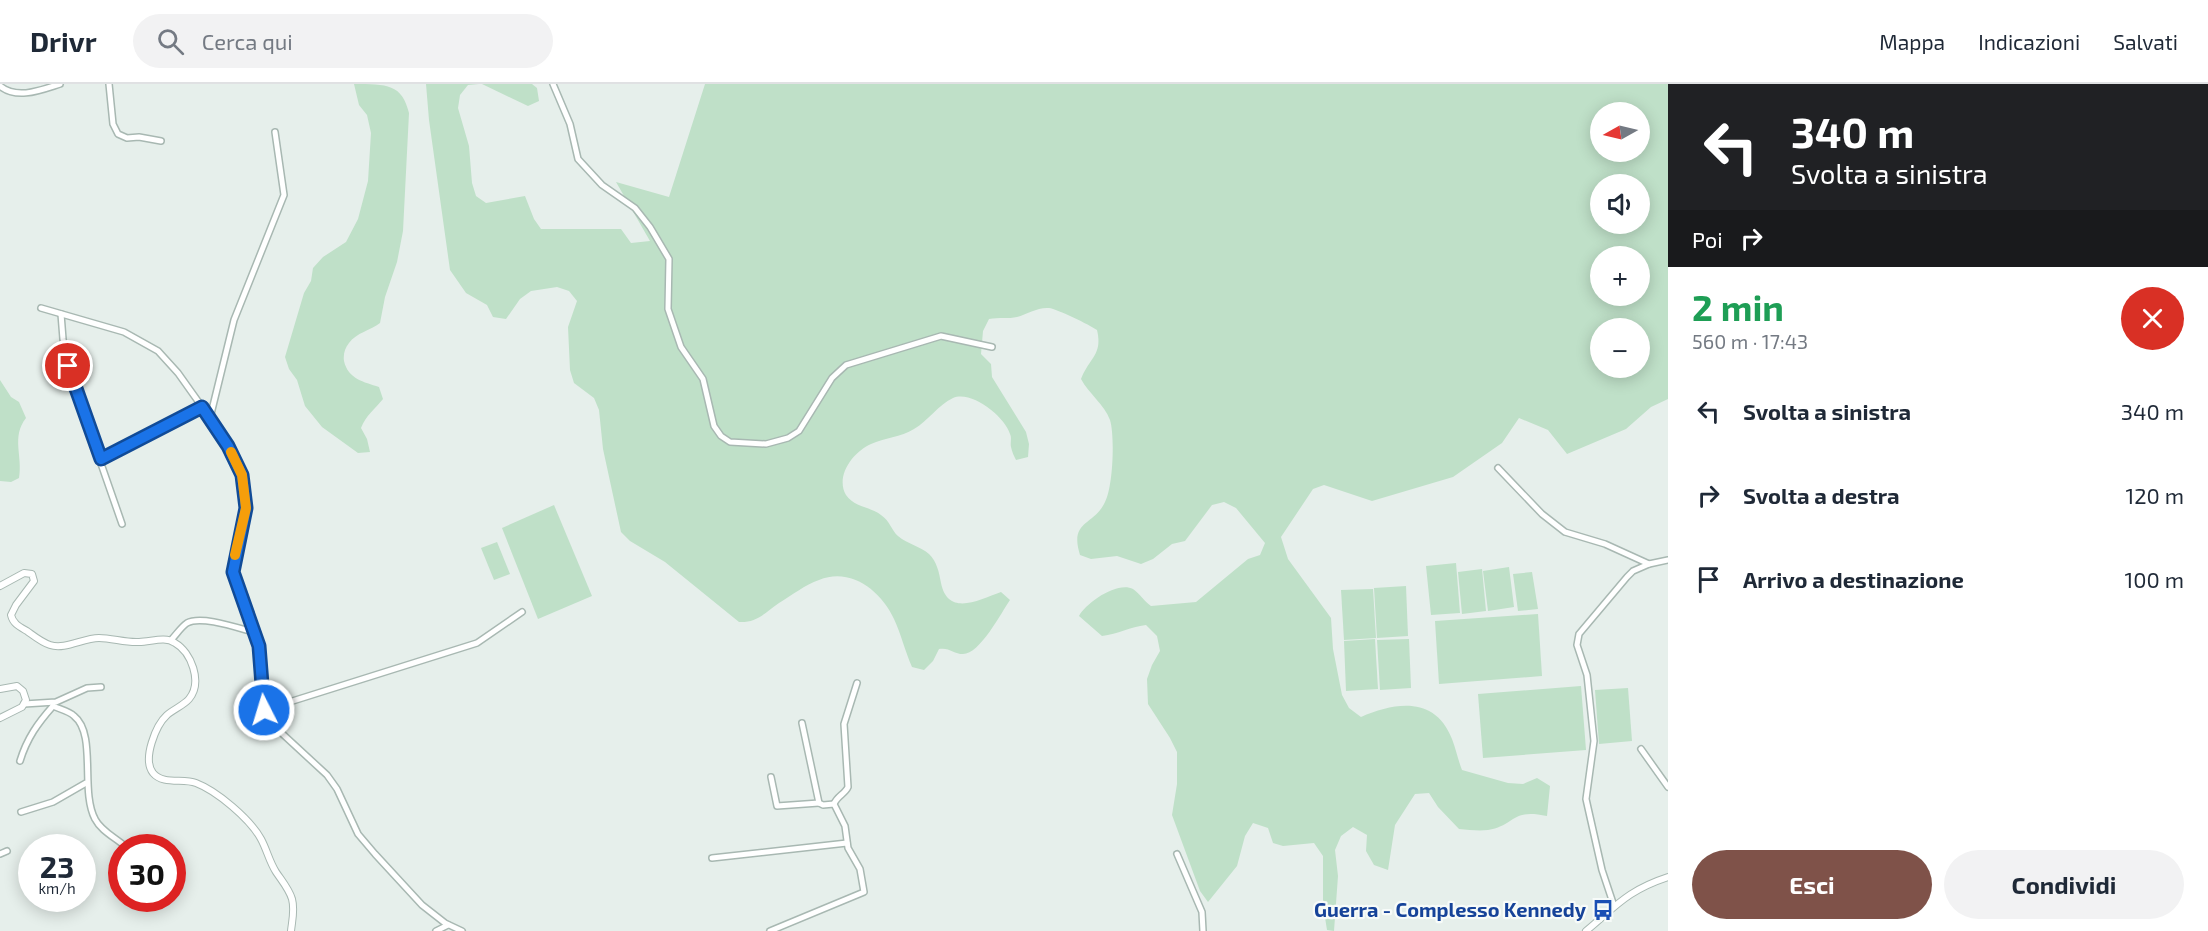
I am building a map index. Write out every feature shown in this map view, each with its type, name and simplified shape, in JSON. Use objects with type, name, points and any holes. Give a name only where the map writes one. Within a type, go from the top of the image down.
[{"type":"street","points":[[0,86],[13,92],[34,93],[60,84]]},
{"type":"street","points":[[109,84],[113,124],[118,134],[128,138],[139,137],[161,141]]},
{"type":"street","points":[[553,84],[570,124],[578,159],[602,185],[635,208],[650,227],[669,259],[668,309],[681,348],[703,380],[714,426],[721,436],[730,442],[766,444],[788,438],[799,431],[832,378],[846,365],[941,336],[992,347]]},
{"type":"street","points":[[210,418],[234,320],[284,195],[275,132]]},
{"type":"street","points":[[41,308],[124,332],[158,351],[178,373],[210,418],[228,446],[242,475],[246,508],[233,572],[253,624],[253,632],[260,653],[264,710],[275,727],[327,775],[337,789],[358,834],[375,854],[422,905],[448,925],[462,931]]},
{"type":"street","points":[[61,314],[68,366],[122,524]]},
{"type":"street","points":[[101,459],[202,407]]},
{"type":"street","points":[[1498,468],[1542,514],[1565,531],[1605,544],[1649,564]]},
{"type":"street","points":[[1614,906],[1602,870],[1586,799],[1594,741],[1587,675],[1578,651],[1577,639],[1627,577],[1649,564],[1668,560]]},
{"type":"street","points":[[0,586],[24,573],[32,574],[34,581],[11,615],[16,624],[49,645],[62,646],[94,638],[136,642],[171,640],[185,651],[193,668],[195,684],[189,699],[163,719],[153,736],[149,753],[153,773],[166,780],[191,781],[207,788],[255,830],[291,898],[293,909],[291,931]]},
{"type":"street","points":[[264,710],[477,644],[522,612]]},
{"type":"street","points":[[171,640],[188,622],[195,620],[253,632]]},
{"type":"street","points":[[834,804],[848,787],[844,724],[856,683]]},
{"type":"street","points":[[0,689],[13,686],[21,688],[25,695],[24,704]]},
{"type":"street","points":[[20,760],[26,741],[37,723],[54,704],[87,688],[101,687]]},
{"type":"street","points":[[0,718],[24,704],[54,704],[74,715],[79,721],[88,751],[87,795],[95,820],[101,828],[110,834]]},
{"type":"street","points":[[802,723],[819,803]]},
{"type":"street","points":[[1641,749],[1668,786]]},
{"type":"street","points":[[771,777],[777,806],[834,804]]},
{"type":"street","points":[[21,813],[53,802],[86,783]]},
{"type":"street","points":[[770,931],[864,892],[860,869],[850,854],[845,826],[834,804]]},
{"type":"street","points":[[712,858],[847,843]]},
{"type":"street","points":[[0,854],[7,851]]},
{"type":"street","points":[[1177,854],[1202,912],[1203,931]]},
{"type":"street","points":[[1586,931],[1633,891],[1668,877]]},
{"type":"street","points":[[436,931],[448,925]]},
{"type":"green space","points":[[354,84],[376,84],[397,91],[406,103],[409,113],[403,231],[397,262],[385,297],[380,323],[352,340],[344,354],[344,361],[349,372],[357,379],[379,387],[383,399],[361,428],[370,452],[358,453],[322,427],[305,406],[297,380],[289,369],[285,357],[304,293],[311,281],[313,268],[323,257],[346,242],[358,219],[368,181],[371,133],[367,115],[359,105]]},
{"type":"green space","points":[[426,84],[479,84],[468,85],[460,95],[458,108],[469,146],[472,183],[476,196],[486,203],[525,196],[534,219],[541,229],[621,229],[631,243],[650,241],[616,182],[669,197],[705,84],[1668,84],[1668,399],[1651,407],[1626,429],[1567,454],[1548,430],[1519,418],[1502,443],[1453,477],[1372,501],[1324,485],[1313,489],[1281,537],[1288,559],[1331,618],[1333,649],[1342,695],[1349,708],[1361,717],[1401,706],[1425,709],[1436,715],[1445,725],[1462,770],[1508,783],[1523,784],[1537,778],[1550,786],[1547,816],[1527,814],[1488,830],[1459,829],[1438,807],[1429,793],[1415,794],[1395,825],[1388,870],[1374,865],[1366,851],[1367,835],[1353,827],[1341,836],[1335,850],[1338,876],[1334,931],[1327,930],[1323,905],[1323,856],[1314,843],[1283,846],[1273,843],[1268,828],[1253,823],[1245,836],[1237,866],[1208,902],[1200,891],[1172,815],[1177,784],[1177,752],[1148,704],[1147,679],[1160,651],[1157,636],[1146,625],[1102,636],[1079,616],[1088,605],[1103,595],[1126,587],[1133,589],[1151,606],[1196,602],[1248,559],[1260,555],[1265,543],[1236,508],[1224,502],[1212,505],[1185,541],[1172,544],[1153,559],[1141,564],[1117,556],[1091,559],[1080,555],[1077,544],[1080,529],[1105,502],[1110,485],[1112,461],[1110,420],[1081,379],[1097,351],[1097,330],[1049,308],[1014,318],[989,319],[983,331],[981,354],[991,364],[992,377],[1026,432],[1029,444],[1028,457],[1016,460],[1011,449],[1011,437],[1007,427],[995,413],[978,401],[961,397],[948,401],[909,432],[864,448],[848,465],[844,473],[843,488],[849,499],[881,515],[898,536],[932,557],[945,593],[950,600],[957,603],[974,602],[1001,592],[1010,600],[990,632],[970,652],[963,654],[939,649],[933,661],[924,670],[912,667],[894,619],[881,599],[864,584],[853,579],[831,577],[819,580],[760,617],[739,622],[665,562],[630,541],[621,532],[603,449],[599,410],[594,398],[574,383],[570,370],[568,327],[577,301],[569,291],[557,287],[531,291],[520,299],[506,319],[493,317],[487,305],[466,293],[450,270]]},
{"type":"green space","points":[[482,84],[532,84],[537,88],[539,101],[528,106]]},
{"type":"green space","points":[[0,380],[11,397],[19,402],[26,418],[18,440],[19,478],[11,482],[0,481]]},
{"type":"green space","points":[[554,505],[592,596],[538,619],[502,528]]},
{"type":"green space","points":[[497,542],[510,574],[494,580],[481,548]]},
{"type":"green space","points":[[1456,563],[1460,613],[1431,615],[1426,566]]},
{"type":"green space","points":[[1509,567],[1514,607],[1488,611],[1483,571]]},
{"type":"green space","points":[[1482,569],[1486,611],[1462,614],[1458,572]]},
{"type":"green space","points":[[1532,572],[1538,609],[1518,611],[1513,574]]},
{"type":"green space","points":[[1406,586],[1408,636],[1377,638],[1374,588]]},
{"type":"green space","points":[[1373,589],[1376,638],[1344,640],[1341,590]]},
{"type":"green space","points":[[1538,614],[1542,676],[1439,684],[1435,621]]},
{"type":"green space","points":[[1375,639],[1378,689],[1346,691],[1344,641]]},
{"type":"green space","points":[[1409,639],[1411,688],[1380,690],[1377,640]]},
{"type":"green space","points":[[1581,686],[1586,750],[1483,758],[1478,694]]},
{"type":"green space","points":[[1628,688],[1632,741],[1599,744],[1595,690]]},
{"type":"slow traffic","points":[[231,452],[242,475],[246,508],[235,555]]},
{"type":"place","name":"Guerra - Complesso Kennedy","points":[[1603,910]]},
{"type":"route","points":[[68,366],[101,459],[202,407],[228,446],[242,475],[246,508],[233,572],[259,646],[264,710]]}]
